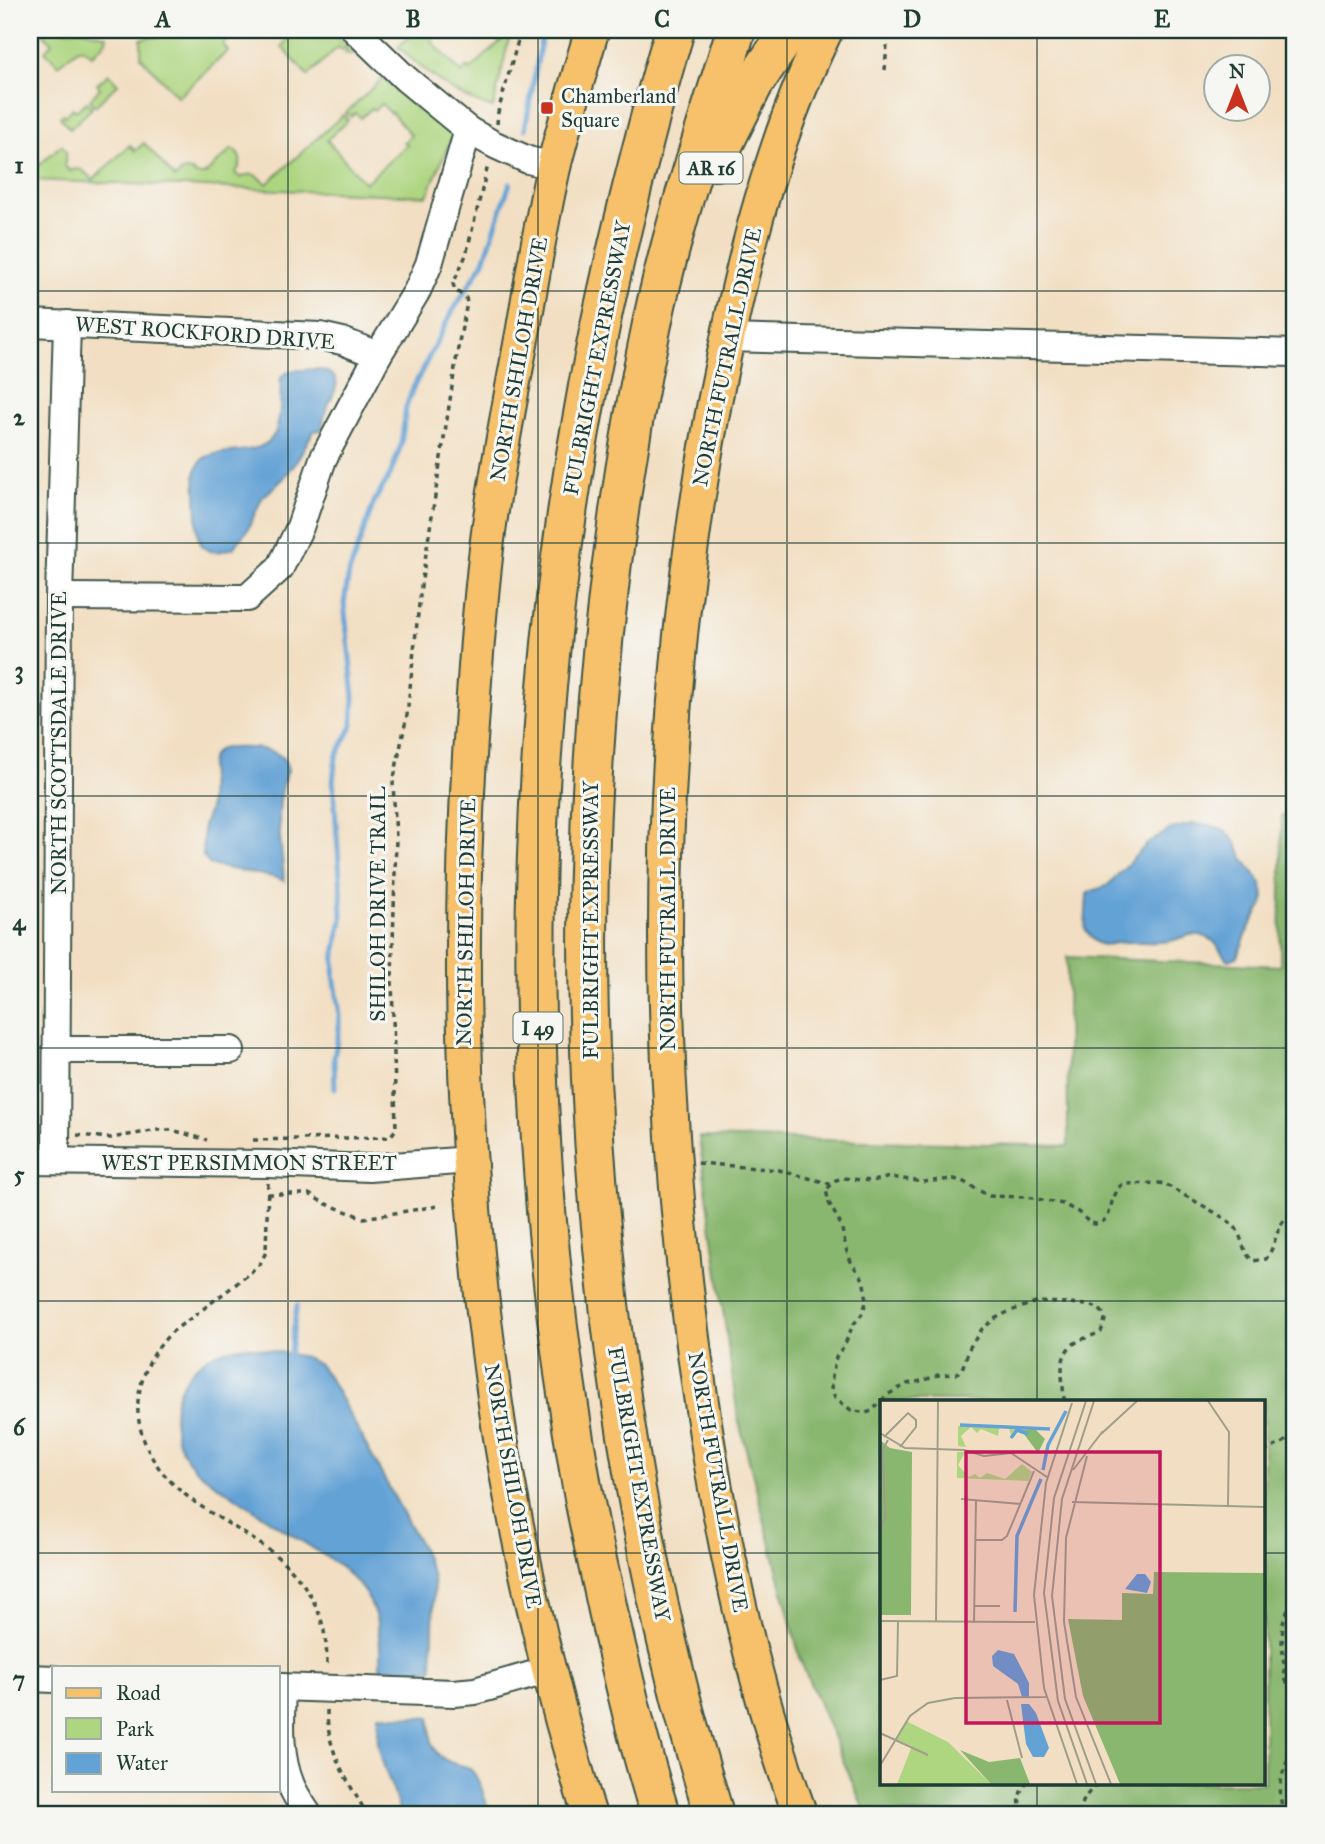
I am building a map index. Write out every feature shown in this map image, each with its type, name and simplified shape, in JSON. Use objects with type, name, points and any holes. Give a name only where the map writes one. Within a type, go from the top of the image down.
[{"type":"highway","name":"FULBRIGHT EXPRESSWAY","points":[[660,1814],[627,1694],[604,1590],[582,1488],[566,1383],[543,1167],[536,962],[538,846],[548,665],[578,434],[602,313],[640,150],[675,30]]},
{"type":"highway","name":"FULBRIGHT EXPRESSWAY","points":[[714,1814],[677,1683],[653,1580],[618,1377],[596,1162],[587,980],[592,772],[600,668],[631,435],[668,253],[736,30]]},
{"type":"highway","name":"AR 16","points":[[668,253],[754,83],[790,30]]},
{"type":"main road","name":"NORTH SHILOH DRIVE","points":[[589,1814],[549,1670],[510,1492],[488,1344],[469,1160],[463,971],[464,849],[477,652],[489,527],[554,166],[592,30]]},
{"type":"main road","name":"NORTH FUTRALL DRIVE","points":[[800,1814],[754,1668],[720,1517],[701,1405],[683,1267],[673,1159],[667,1055],[665,882],[677,660],[696,511],[727,338],[766,183],[789,117],[826,30]]},
{"type":"street","points":[[355,30],[406,79],[468,130],[528,160],[554,166]]},
{"type":"street","points":[[60,597],[247,598],[280,568],[300,527],[323,459],[378,355],[417,291],[429,264],[468,130]]},
{"type":"street","name":"WEST ROCKFORD DRIVE","points":[[30,323],[320,336],[378,355]]},
{"type":"street","name":"NORTH SCOTTSDALE DRIVE","points":[[56,1161],[60,597],[66,324]]},
{"type":"street","points":[[727,338],[1295,354]]},
{"type":"street","points":[[57,1050],[231,1050]]},
{"type":"street","name":"WEST PERSIMMON STREET","points":[[30,1161],[369,1168],[469,1160]]},
{"type":"street","points":[[308,1814],[291,1786],[284,1764],[280,1687],[454,1693],[475,1691],[549,1670]]},
{"type":"street","points":[[30,1678],[52,1679]]},
{"type":"path","points":[[498,112],[521,30]]},
{"type":"path","points":[[886,70],[888,30]]},
{"type":"path","name":"SHILOH DRIVE TRAIL","points":[[248,1140],[390,1136],[396,1129],[392,979],[396,838],[393,783],[407,715],[421,586],[467,303],[466,298],[455,290],[453,284],[466,255],[489,157]]},
{"type":"path","points":[[56,1134],[111,1138],[158,1129],[212,1141]]},
{"type":"path","points":[[689,1163],[779,1170],[831,1184]]},
{"type":"path","points":[[268,1164],[266,1252],[260,1264],[249,1274],[170,1334],[158,1349],[147,1366],[140,1385],[140,1430],[149,1453],[164,1475],[187,1496],[271,1552],[305,1586],[317,1608],[327,1638],[327,1673]]},
{"type":"path","points":[[880,1403],[873,1411],[866,1413],[851,1410],[835,1398],[831,1388],[836,1357],[862,1314],[867,1300],[863,1279],[847,1252],[841,1224],[829,1203],[826,1190],[843,1178],[872,1181],[891,1177],[923,1182],[954,1179],[989,1196],[1027,1197],[1055,1202],[1078,1212],[1095,1224],[1108,1217],[1118,1188],[1123,1184],[1159,1182],[1235,1227],[1246,1255],[1253,1261],[1266,1259],[1277,1231],[1295,1211]]},
{"type":"path","points":[[268,1194],[309,1194],[324,1203],[364,1217],[438,1206]]},
{"type":"path","points":[[883,1400],[906,1384],[938,1375],[956,1374],[962,1369],[970,1347],[982,1329],[996,1318],[1036,1302],[1057,1301],[1092,1306],[1103,1313],[1105,1320],[1101,1332],[1077,1342],[1067,1351],[1062,1364],[1065,1400]]},
{"type":"path","points":[[1266,1450],[1284,1442],[1295,1432]]},
{"type":"path","points":[[1295,1591],[1283,1623],[1282,1643],[1284,1678],[1295,1700]]},
{"type":"path","points":[[327,1707],[333,1750],[351,1790],[367,1814]]},
{"type":"path","points":[[1284,1814],[1280,1801],[1280,1786],[1289,1757],[1295,1750]]},
{"type":"path","points":[[1023,1814],[1019,1800],[1025,1784]]},
{"type":"path","points":[[1081,1814],[1083,1800],[1098,1784]]},
{"type":"green space","points":[[40,30],[83,30],[107,36],[107,39],[92,55],[84,49],[78,49],[58,65],[45,51],[52,43]]},
{"type":"green space","points":[[188,30],[239,30],[223,44],[228,51],[178,97],[141,57],[141,39]]},
{"type":"green space","points":[[293,30],[328,30],[356,53],[345,53],[345,48],[342,50],[338,47],[308,76],[282,47]]},
{"type":"green space","points":[[417,30],[438,30],[438,34],[431,41],[462,73],[467,67],[470,70],[504,38],[502,35],[507,30],[511,30],[493,108],[453,90],[398,47]]},
{"type":"green space","points":[[109,74],[118,84],[95,106],[90,100],[100,88],[97,84]]},
{"type":"green space","points":[[383,78],[418,108],[454,132],[427,196],[30,180],[30,171],[61,145],[66,154],[64,165],[70,171],[83,171],[93,180],[130,145],[135,151],[144,143],[175,178],[185,170],[204,175],[232,149],[240,160],[235,173],[241,178],[255,175],[267,184],[343,115],[348,120],[327,140],[365,183],[407,145],[404,142],[411,135],[382,104],[374,110],[372,108],[361,118],[355,113],[351,117],[346,113]]},
{"type":"green space","points":[[87,102],[92,108],[70,129],[60,117],[73,108],[76,111]]},
{"type":"green space","points":[[1282,815],[1295,815],[1295,1814],[866,1814],[801,1662],[738,1418],[699,1137],[1068,1146],[1067,957],[1280,966]]},
{"type":"water","points":[[316,369],[333,375],[336,380],[320,431],[313,432],[283,479],[262,498],[247,531],[233,548],[210,551],[202,546],[198,537],[195,473],[200,462],[216,454],[249,450],[269,442],[279,419],[281,377],[289,371]]},
{"type":"water","points":[[225,748],[265,750],[279,755],[286,763],[288,770],[279,811],[284,881],[210,865],[203,856],[203,825],[209,810],[210,764],[212,756]]},
{"type":"water","points":[[1192,824],[1211,825],[1225,830],[1261,883],[1263,904],[1237,957],[1228,960],[1213,941],[1196,935],[1163,942],[1102,945],[1095,942],[1085,929],[1087,894],[1108,885],[1147,844],[1171,829]]},
{"type":"water","points":[[247,1346],[305,1357],[319,1365],[329,1377],[422,1548],[433,1577],[432,1670],[380,1668],[379,1634],[374,1612],[364,1592],[352,1578],[329,1559],[206,1478],[190,1463],[181,1449],[175,1431],[174,1412],[182,1385],[194,1368],[209,1357]]},
{"type":"water","points":[[379,1715],[430,1718],[434,1748],[443,1758],[473,1772],[490,1814],[400,1814],[380,1752]]},
{"type":"waterway","points":[[525,129],[543,30]]},
{"type":"waterway","points":[[335,1089],[334,1057],[339,1031],[339,1008],[334,975],[335,953],[342,920],[333,781],[336,757],[352,726],[354,697],[344,603],[349,573],[374,502],[390,475],[401,445],[406,407],[413,388],[451,314],[484,261],[510,183]]},
{"type":"waterway","points":[[289,1359],[297,1305]]},
{"type":"place","name":"Chamberland Square","points":[[547,108]]}]
